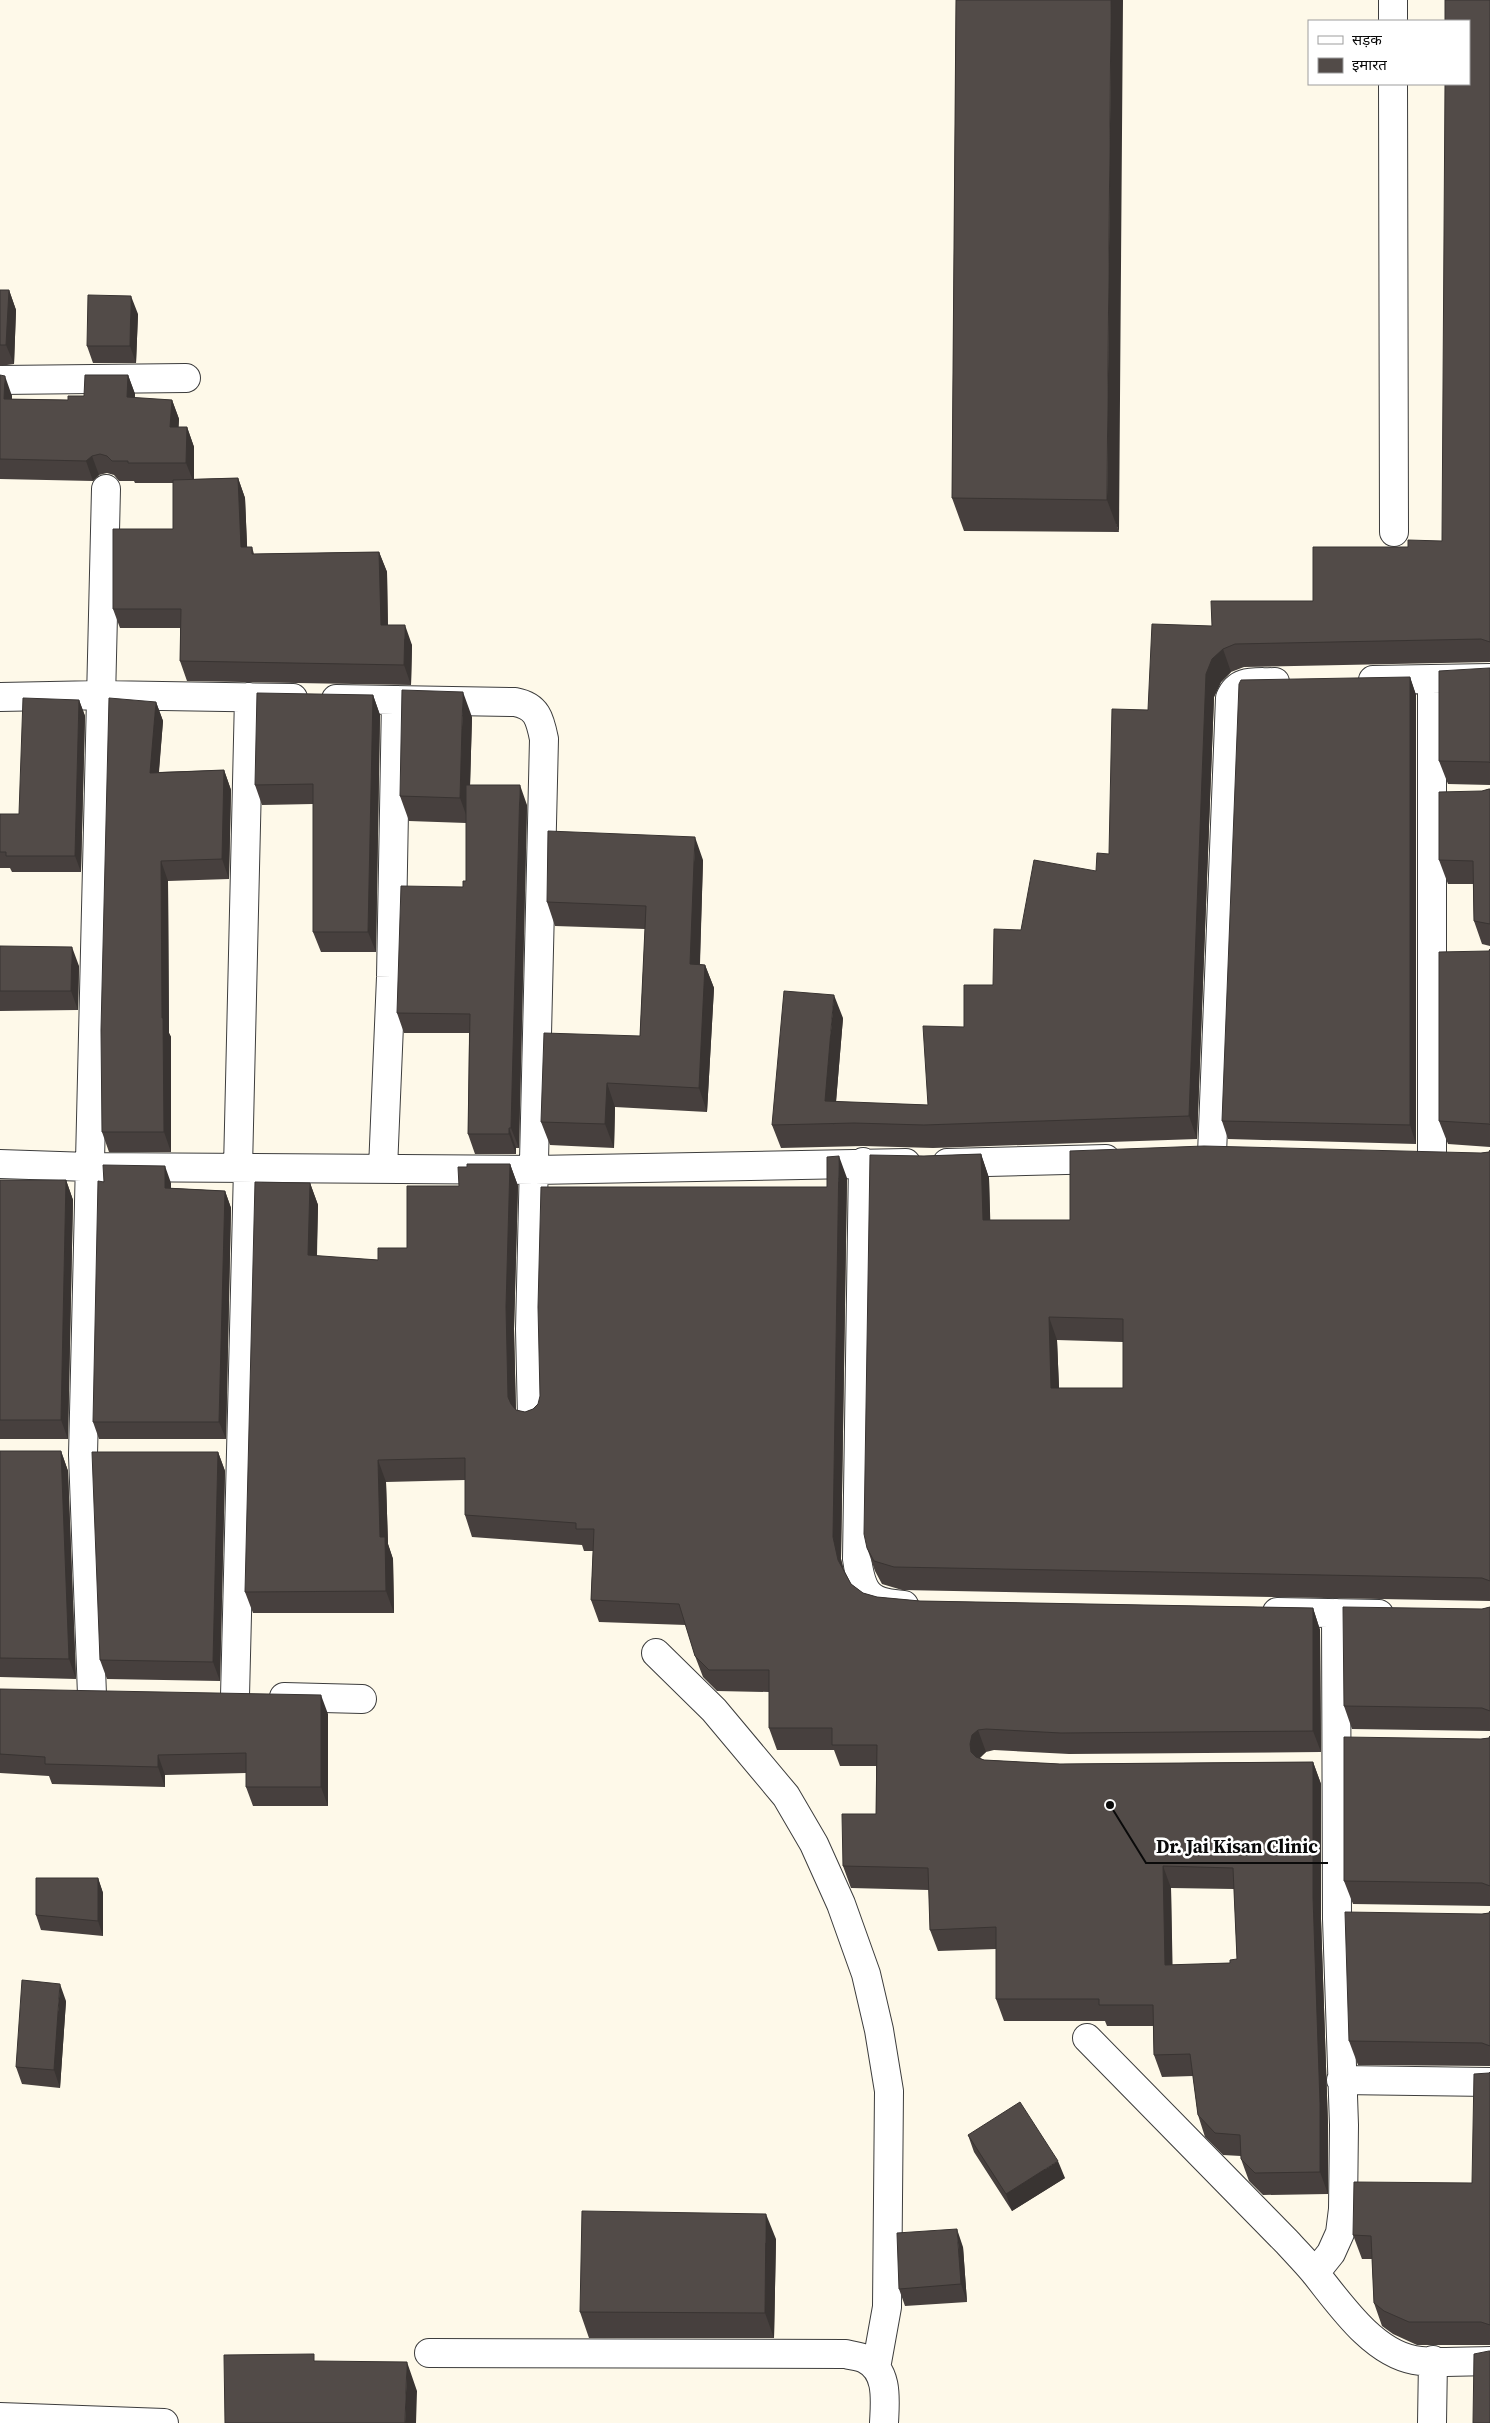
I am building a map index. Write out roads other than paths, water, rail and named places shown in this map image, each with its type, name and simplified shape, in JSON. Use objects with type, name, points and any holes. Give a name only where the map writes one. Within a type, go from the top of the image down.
[{"type":"street","points":[[1392,0],[1392,20]]},
{"type":"street","points":[[1393,85],[1394,532]]},
{"type":"street","points":[[0,380],[186,378]]},
{"type":"street","points":[[92,1694],[83,1455],[106,489]]},
{"type":"street","points":[[1343,681],[1490,678]]},
{"type":"street","points":[[1432,679],[1432,960],[1422,1161],[1461,1161]]},
{"type":"street","points":[[1183,1155],[1222,1154],[1230,698],[1238,686],[1244,683],[1304,682]]},
{"type":"street","points":[[0,697],[100,696],[515,702],[533,709],[541,721],[544,739],[530,1329],[532,1418]]},
{"type":"street","points":[[235,1696],[230,1455],[243,1168],[249,698]]},
{"type":"street","points":[[383,1169],[391,978],[396,700]]},
{"type":"street","points":[[1432,800],[1461,799]]},
{"type":"street","points":[[1432,960],[1461,960]]},
{"type":"street","points":[[0,1164],[89,1167],[535,1170],[863,1162],[933,1164],[1134,1157]]},
{"type":"street","points":[[863,1162],[857,1560],[859,1576],[863,1588],[873,1599],[891,1604],[929,1607]]},
{"type":"street","points":[[56,1455],[113,1455]]},
{"type":"street","points":[[1250,1611],[1403,1615]]},
{"type":"street","points":[[1315,2273],[1331,2253],[1340,2233],[1344,2209],[1344,2125],[1329,1760],[1336,1613]]},
{"type":"street","points":[[656,1653],[714,1710],[786,1796],[814,1844],[841,1904],[866,1974],[888,2091],[887,2307],[876,2368]]},
{"type":"street","points":[[64,1694],[120,1695]]},
{"type":"street","points":[[206,1696],[362,1698]]},
{"type":"street","points":[[1329,1760],[1365,1744]]},
{"type":"street","points":[[1337,1919],[1366,1920]]},
{"type":"street","points":[[1087,2038],[1315,2273],[1340,2307],[1390,2351],[1415,2360],[1490,2361]]},
{"type":"street","points":[[1341,2080],[1490,2082]]},
{"type":"street","points":[[430,2353],[846,2354],[865,2359],[876,2368],[884,2384],[884,2423]]},
{"type":"street","points":[[1432,2423],[1433,2360]]},
{"type":"street","points":[[0,2417],[164,2423]]},
{"type":"place","name":"Dr. Jai Kisan Clinic","points":[[1110,1805]]}]
